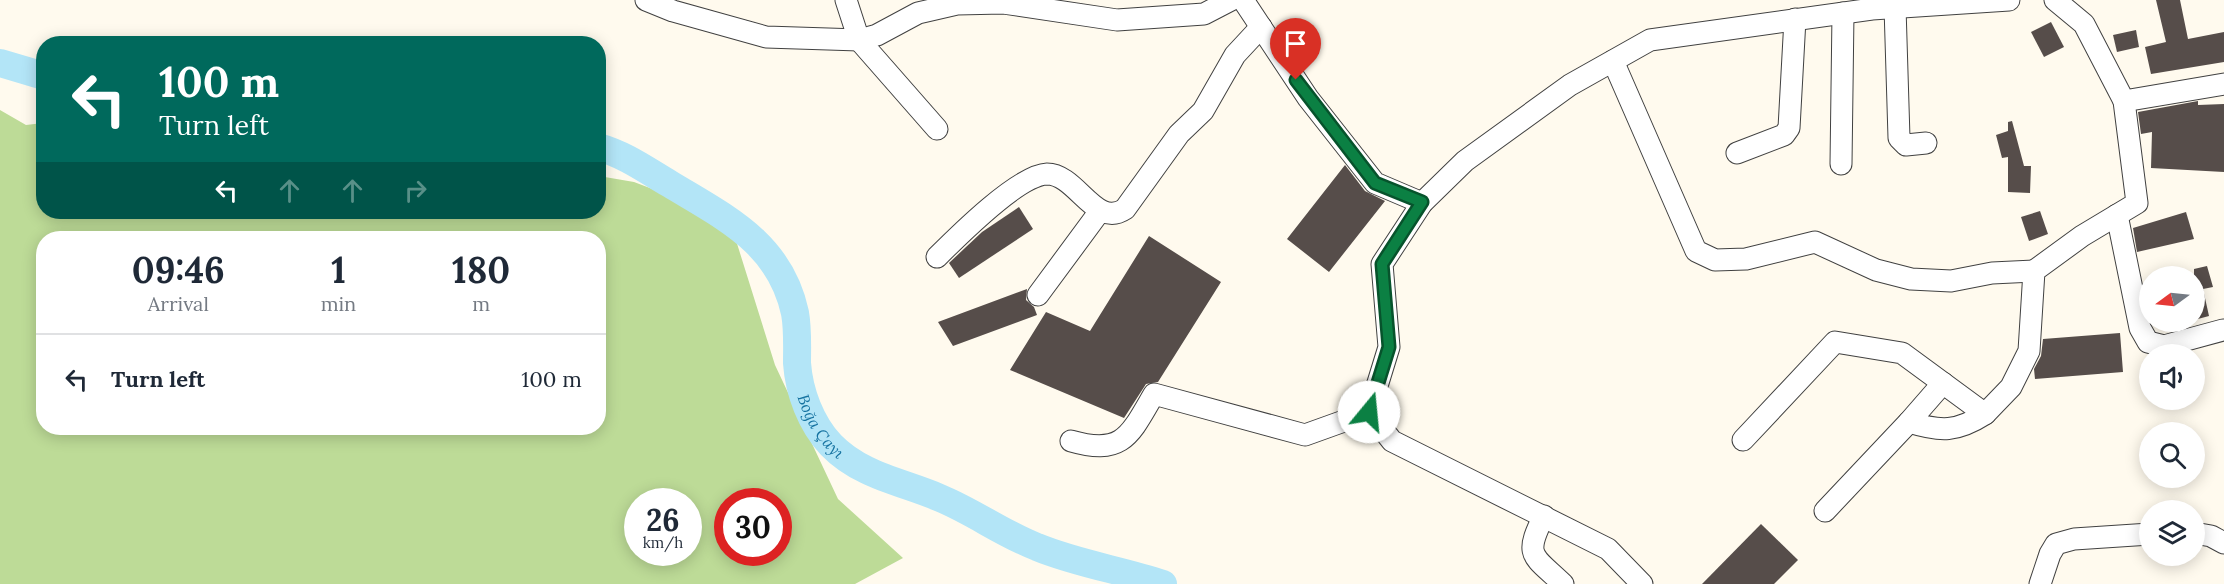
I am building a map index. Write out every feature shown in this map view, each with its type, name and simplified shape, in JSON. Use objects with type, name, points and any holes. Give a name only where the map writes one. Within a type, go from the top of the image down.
[{"type":"street","points":[[646,0],[673,11],[766,37],[859,40],[877,35],[918,13],[957,4],[1004,3],[1058,6],[1117,20],[1204,14],[1231,0]]},
{"type":"street","points":[[846,0],[859,40],[937,129]]},
{"type":"street","points":[[1243,0],[1308,98],[1375,183],[1422,202]]},
{"type":"street","points":[[1369,412],[1389,347],[1382,264],[1422,202],[1465,161],[1570,85],[1650,40],[1895,7],[2009,0]]},
{"type":"street","points":[[1613,61],[1696,250],[1714,261],[1746,259],[1815,242],[1876,270],[1911,279],[1951,281],[1992,273],[2034,271],[2082,236],[2137,203],[2124,101],[2084,24],[2055,0]]},
{"type":"street","points":[[1895,7],[1899,138],[1906,145],[1926,143]]},
{"type":"street","points":[[1841,164],[1843,13]]},
{"type":"street","points":[[1737,153],[1784,135],[1790,128],[1795,19]]},
{"type":"street","points":[[938,257],[962,232],[1015,189],[1040,175],[1052,175],[1067,180],[1100,212],[1114,213],[1125,209],[1179,134],[1203,111],[1235,55],[1261,27]]},
{"type":"street","points":[[2124,101],[2224,84]]},
{"type":"street","points":[[1038,295],[1100,212]]},
{"type":"street","points":[[2117,215],[2140,328],[2148,342],[2164,346],[2223,330]]},
{"type":"street","points":[[1909,422],[1934,429],[1967,426],[1985,414],[2012,387],[2029,351],[2034,271]]},
{"type":"street","points":[[1743,440],[1835,342],[1902,353],[1985,414]]},
{"type":"street","points":[[1825,511],[1943,383]]},
{"type":"street","points":[[1071,441],[1093,447],[1118,443],[1126,438],[1134,428],[1154,394],[1305,435],[1369,412]]},
{"type":"street","points":[[1369,412],[1392,441],[1608,549],[1642,584]]},
{"type":"street","points":[[1545,516],[1533,538],[1532,550],[1536,558],[1563,584]]},
{"type":"street","points":[[2040,584],[2050,554],[2056,544],[2074,539],[2139,535]]},
{"type":"street","points":[[2205,535],[2224,543]]},
{"type":"green space","points":[[0,110],[26,125],[36,124],[36,219],[606,219],[606,177],[634,182],[729,218],[775,365],[838,499],[903,558],[855,584],[0,584]]},
{"type":"building","points":[[2156,0],[2180,0],[2188,39],[2224,32],[2224,62],[2151,74],[2145,47],[2166,42]]},
{"type":"building","points":[[2051,22],[2064,47],[2044,57],[2031,32]]},
{"type":"building","points":[[2136,30],[2139,47],[2117,52],[2113,35]]},
{"type":"building","points":[[2198,101],[2198,105],[2224,104],[2224,172],[2151,168],[2152,132],[2141,134],[2138,112]]},
{"type":"building","points":[[2012,121],[2024,166],[2031,166],[2030,193],[2008,192],[2008,157],[2002,158],[1996,135],[2008,131],[2008,122]]},
{"type":"building","points":[[1345,165],[1365,191],[1385,201],[1329,272],[1287,239]]},
{"type":"building","points":[[1019,207],[1033,229],[959,278],[949,263],[982,232]]},
{"type":"building","points":[[2040,211],[2048,234],[2029,241],[2021,217]]},
{"type":"building","points":[[2186,212],[2194,239],[2137,252],[2133,228]]},
{"type":"building","points":[[1149,236],[1221,282],[1158,382],[1146,384],[1124,418],[1010,370],[1046,312],[1090,331]]},
{"type":"building","points":[[2205,266],[2207,266],[2213,287],[2205,289]]},
{"type":"building","points":[[1027,289],[1026,300],[1034,307],[1037,315],[953,346],[938,322]]},
{"type":"building","points":[[2205,298],[2209,316],[2205,317]]},
{"type":"building","points":[[2120,333],[2123,372],[2035,379],[2034,369],[2041,356],[2043,339]]},
{"type":"building","points":[[1761,524],[1798,560],[1774,584],[1702,584]]},
{"type":"waterway","name":"Boğa Çayı","points":[[0,63],[36,74]]},
{"type":"waterway","name":"Boğa Çayı","points":[[606,150],[636,163],[730,221],[764,250],[788,289],[795,313],[798,374],[807,407],[824,437],[843,456],[869,471],[953,504],[1037,547],[1068,558],[1163,584]]},
{"type":"route","points":[[1296,80],[1375,183],[1422,202],[1382,264],[1389,347],[1369,412]]}]
